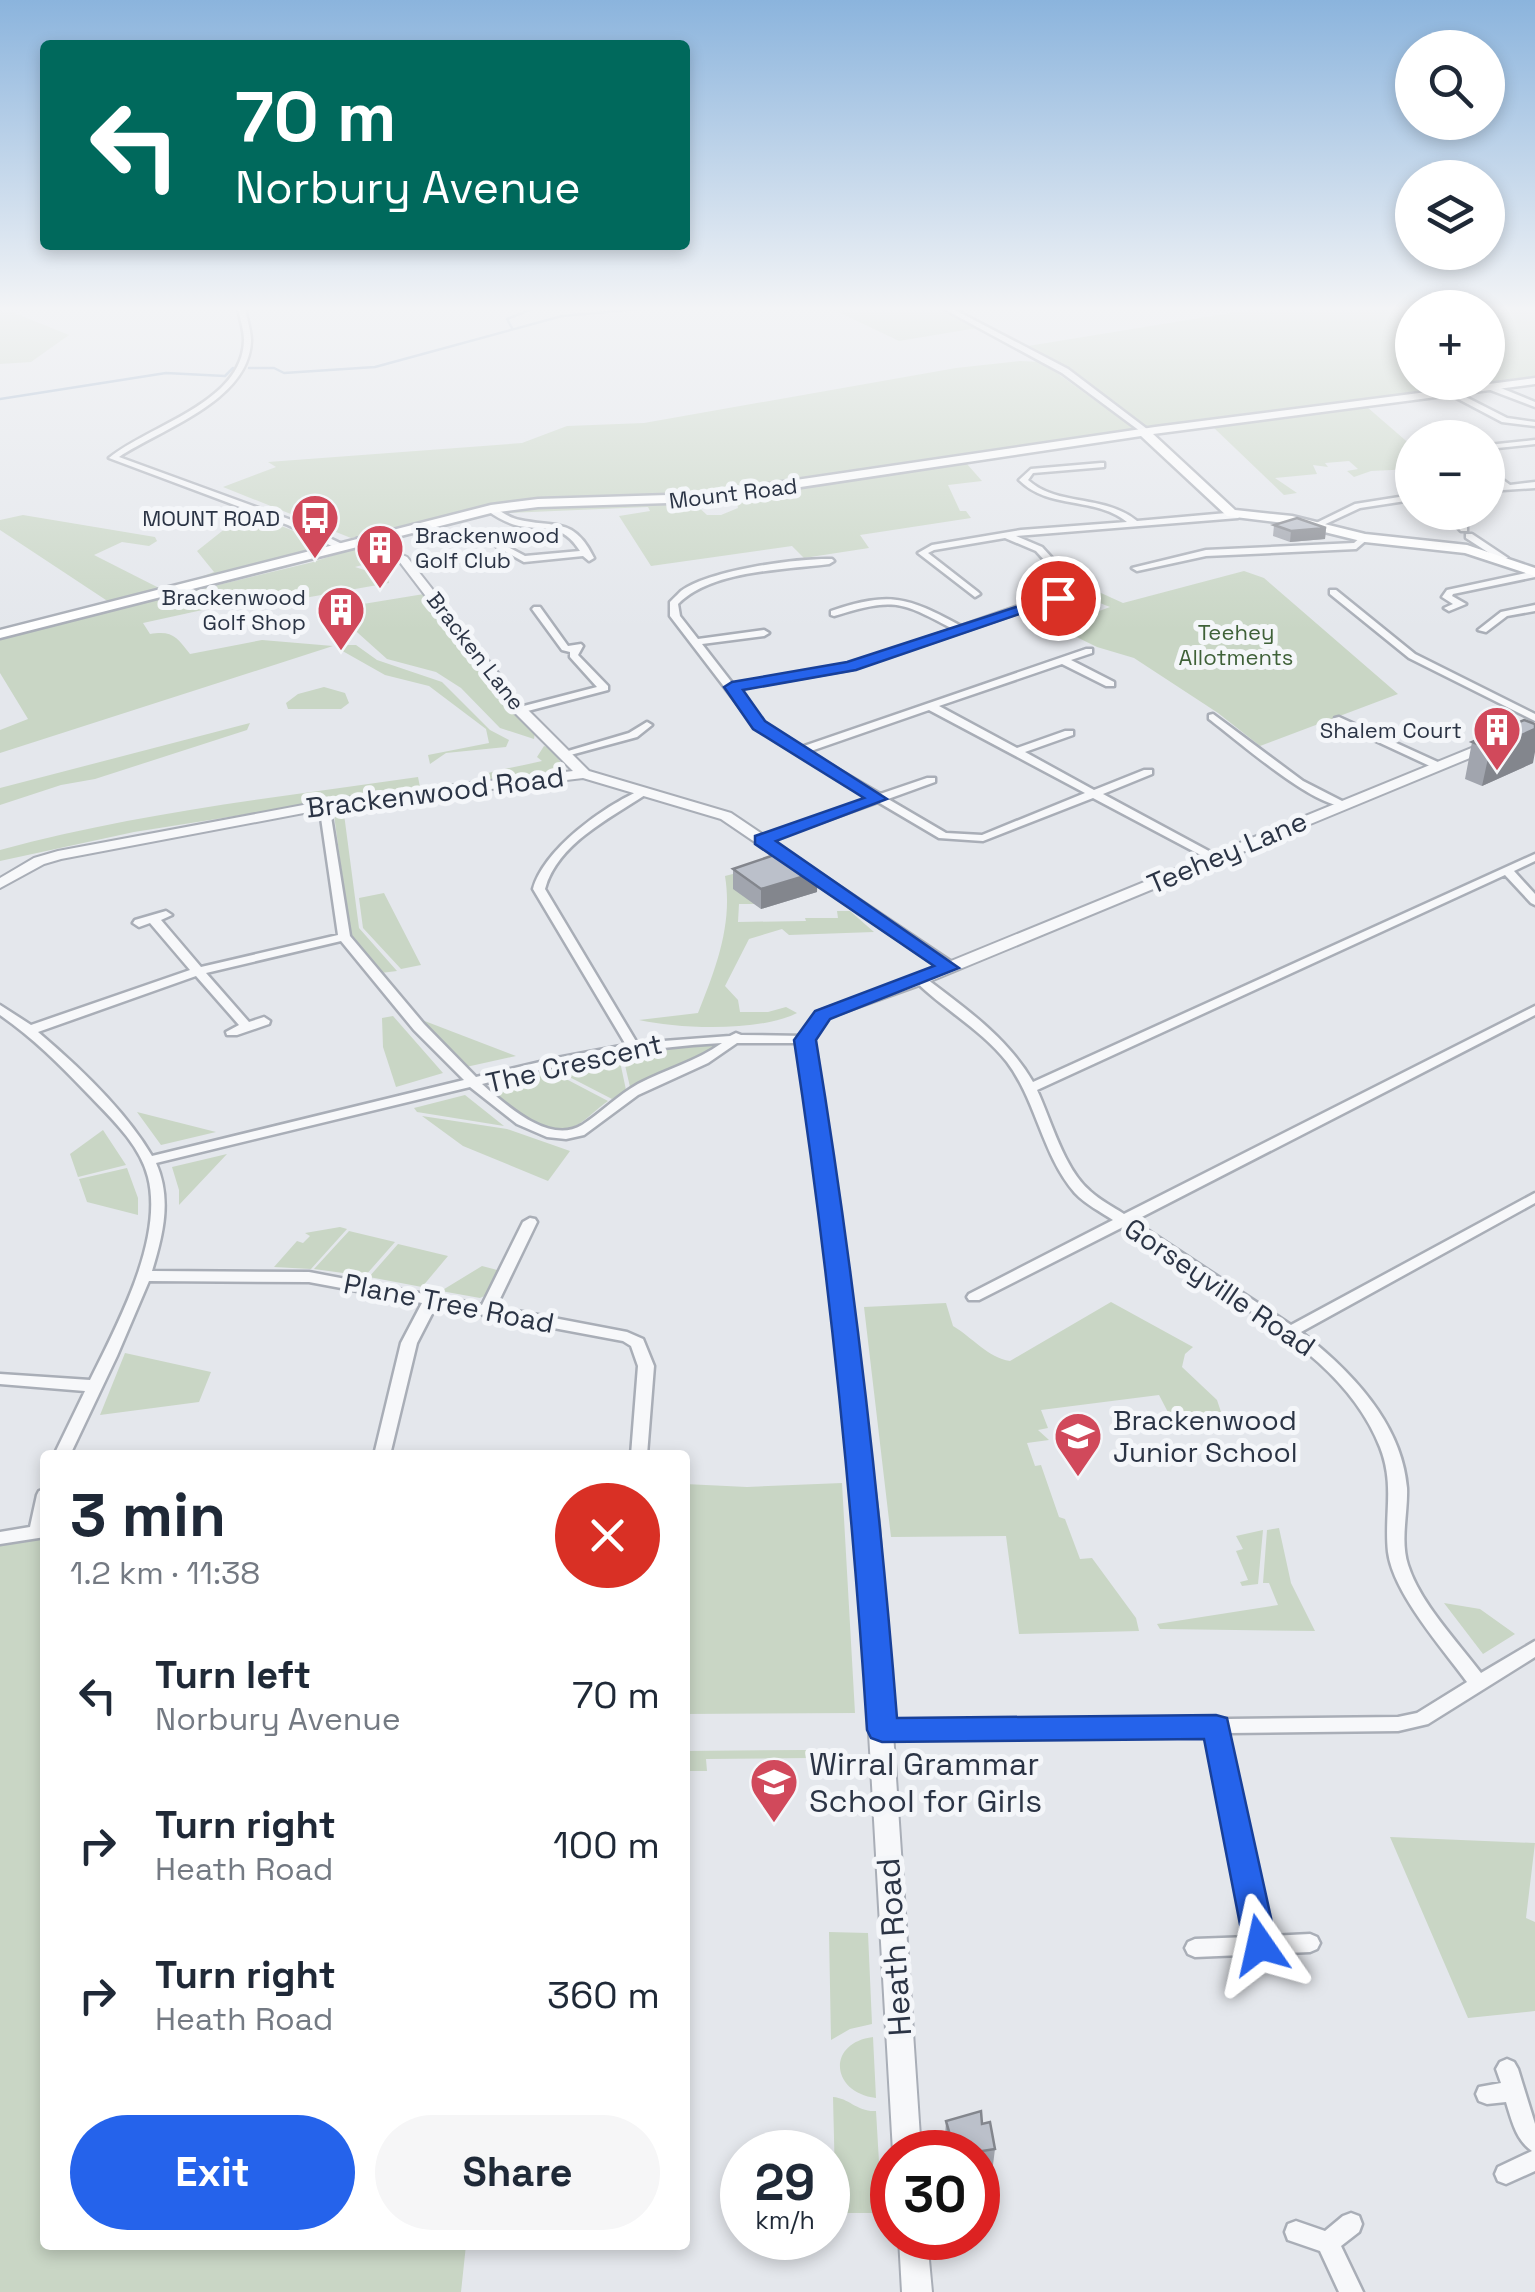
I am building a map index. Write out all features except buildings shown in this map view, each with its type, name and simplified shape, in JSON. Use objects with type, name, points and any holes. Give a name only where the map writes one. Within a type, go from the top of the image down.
[{"type":"main road","name":"Mount Road","points":[[0,634],[490,509],[538,503],[730,499],[1269,416]]},
{"type":"main road","points":[[1146,433],[1219,506],[1238,515],[1364,538],[1446,545],[1503,558],[1535,573]]},
{"type":"street","points":[[191,416],[114,458],[265,513],[341,546]]},
{"type":"street","points":[[1123,416],[1146,433]]},
{"type":"street","points":[[1499,417],[1505,416]]},
{"type":"street","points":[[1499,417],[1535,424]]},
{"type":"street","points":[[1505,445],[1535,442]]},
{"type":"street","points":[[1101,464],[1031,470],[1024,480],[1033,489],[1050,495],[1118,510],[1136,524]]},
{"type":"street","points":[[1505,487],[1535,484]]},
{"type":"street","points":[[1314,526],[1358,506],[1395,501]]},
{"type":"street","points":[[490,509],[515,523],[549,525],[572,532],[588,555],[520,562],[508,547]]},
{"type":"street","points":[[950,594],[970,592],[922,553],[1008,536],[1238,515]]},
{"type":"street","points":[[1463,530],[1503,558]]},
{"type":"street","points":[[732,687],[850,666],[1070,592],[1070,583],[1039,550],[1008,536]]},
{"type":"street","points":[[1137,568],[1206,553],[1356,546],[1364,538]]},
{"type":"street","name":"Bracken Lane","points":[[361,540],[403,559],[520,710],[584,774]]},
{"type":"street","points":[[819,560],[709,580],[678,596],[672,608],[759,725],[878,799],[943,836],[960,840],[983,838],[1148,772]]},
{"type":"street","points":[[1449,608],[1461,604],[1447,597],[1450,592],[1535,573]]},
{"type":"street","points":[[1333,592],[1412,656],[1535,718]]},
{"type":"street","points":[[834,613],[849,603],[894,599],[914,604],[962,630]]},
{"type":"street","points":[[1483,630],[1504,614],[1535,608]]},
{"type":"street","points":[[520,710],[604,688],[573,655],[576,648],[565,648],[537,610]]},
{"type":"street","points":[[696,642],[764,633]]},
{"type":"street","points":[[800,751],[1089,651]]},
{"type":"street","points":[[1063,660],[1110,684]]},
{"type":"street","points":[[930,706],[1214,858]]},
{"type":"street","points":[[1213,717],[1299,782],[1340,804]]},
{"type":"street","points":[[1338,720],[1436,765]]},
{"type":"street","points":[[563,754],[633,735],[646,725]]},
{"type":"street","name":"Teehey Lane","points":[[920,980],[1535,726]]},
{"type":"street","points":[[1016,752],[1068,733]]},
{"type":"street","name":"Brackenwood Road","points":[[0,884],[58,854],[324,804],[584,774],[726,816],[949,968]]},
{"type":"street","points":[[762,840],[931,780]]},
{"type":"street","points":[[632,1045],[542,896],[540,881],[541,872],[553,858],[641,793]]},
{"type":"street","points":[[324,804],[344,938],[418,1027],[473,1082]]},
{"type":"street","points":[[1030,1088],[1535,857]]},
{"type":"street","points":[[1508,870],[1535,901]]},
{"type":"street","points":[[153,919],[248,1027]]},
{"type":"street","points":[[30,1030],[198,971],[344,938]]},
{"type":"street","points":[[805,1040],[822,1015],[920,980]]},
{"type":"street","name":"Gorseyville Road","points":[[920,980],[998,1043],[1030,1088],[1070,1178],[1084,1193],[1292,1331],[1340,1370],[1373,1414],[1388,1444],[1401,1494],[1396,1558],[1410,1588],[1479,1684]]},
{"type":"street","points":[[0,1009],[30,1030],[122,1122],[156,1176],[158,1207],[143,1276],[64,1450]]},
{"type":"street","points":[[974,1297],[1535,1010]]},
{"type":"street","points":[[232,1032],[264,1021]]},
{"type":"street","name":"The Crescent","points":[[473,1082],[508,1114],[561,1136],[576,1134],[640,1088],[720,1054],[736,1038]]},
{"type":"street","name":"The Crescent","points":[[473,1082],[632,1045],[736,1038],[805,1040]]},
{"type":"street","name":"Heath Road","points":[[805,1040],[824,1160],[868,1523],[906,2130]]},
{"type":"street","points":[[148,1161],[473,1082]]},
{"type":"street","points":[[1292,1331],[1535,1196]]},
{"type":"street","points":[[487,1310],[530,1222]]},
{"type":"street","name":"Plane Tree Road","points":[[143,1276],[308,1277],[615,1334],[638,1343],[646,1366],[639,1450]]},
{"type":"street","points":[[383,1450],[409,1343],[431,1300]]},
{"type":"street","points":[[0,1379],[94,1386]]},
{"type":"street","points":[[0,1538],[40,1531]]},
{"type":"street","points":[[882,1730],[1398,1724],[1422,1719],[1530,1659]]},
{"type":"street","points":[[1216,1727],[1260,1945]]},
{"type":"street","points":[[1195,1948],[1310,1943]]},
{"type":"street","points":[[1506,2070],[1524,2126],[1535,2142]]},
{"type":"street","points":[[1487,2094],[1514,2092]]},
{"type":"street","points":[[1506,2174],[1535,2160]]},
{"type":"street","points":[[1328,2243],[1351,2224]]},
{"type":"street","points":[[1296,2232],[1328,2243],[1351,2292]]},
{"type":"street","points":[[915,2260],[917,2292]]},
{"type":"green space","points":[[684,416],[1116,416],[1137,431],[684,496],[493,505],[351,538],[223,487],[276,467],[268,462],[522,443],[567,426],[644,423]]},
{"type":"green space","points":[[1131,416],[1251,416],[1148,429]]},
{"type":"green space","points":[[1294,416],[1377,416],[1395,431],[1395,470],[1354,477],[1347,471],[1358,469],[1349,461],[1325,463],[1328,467],[1313,465],[1317,474],[1275,478],[1297,493],[1284,495],[1212,426]]},
{"type":"green space","points":[[967,464],[982,481],[948,485],[960,511],[966,511],[971,518],[860,535],[869,548],[804,558],[792,546],[651,566],[619,516],[650,511],[648,507],[506,513],[522,507],[569,502],[694,503],[707,515],[721,515],[738,508],[737,503],[749,495]]},
{"type":"green space","points":[[246,512],[332,546],[179,585],[214,572],[197,551]]},
{"type":"green space","points":[[23,515],[155,537],[157,541],[149,546],[122,542],[94,555],[165,591],[112,604],[0,530],[0,520]]},
{"type":"green space","points":[[358,547],[377,550],[388,558],[355,567],[374,573],[376,578],[388,577],[389,583],[293,600],[285,592],[143,623],[150,634],[173,636],[190,654],[262,640],[333,646],[0,753],[0,730],[28,719],[0,673],[0,638],[313,562]]},
{"type":"green space","name":"Teehey Allotments","points":[[1244,571],[1264,578],[1398,694],[1260,746],[1218,713],[1134,658],[1097,647],[1056,627],[1110,607],[1077,594],[1079,583],[1123,603]]},
{"type":"green space","points":[[424,594],[510,708],[535,732],[534,739],[500,728],[461,688],[436,672],[387,659],[339,616],[363,604]]},
{"type":"green space","points":[[356,645],[377,660],[442,682],[490,730],[509,740],[506,747],[446,753],[430,764],[428,755],[489,743],[486,729],[429,686],[385,675],[339,649]]},
{"type":"green space","points":[[324,687],[345,693],[349,703],[341,709],[288,709],[286,703],[298,694]]},
{"type":"green space","points":[[250,723],[247,730],[0,805],[0,788]]},
{"type":"green space","points":[[544,746],[551,748],[566,770],[439,787],[480,781],[479,776],[542,761],[537,757]]},
{"type":"green space","points":[[418,777],[420,787],[134,832],[0,861],[0,850],[103,826]]},
{"type":"green space","points":[[344,814],[359,928],[397,971],[381,973],[351,940],[334,815]]},
{"type":"green space","points":[[780,862],[754,904],[739,904],[738,922],[838,918],[837,911],[850,911],[874,932],[789,935],[782,929],[749,939],[725,986],[738,1000],[740,1012],[768,1012],[786,1007],[797,1013],[781,1019],[719,1027],[639,1020],[698,1013],[725,929],[725,876]]},
{"type":"green space","points":[[384,893],[421,965],[401,969],[363,928],[359,898]]},
{"type":"green space","points":[[393,1016],[443,1073],[396,1087],[383,1047],[382,1018]]},
{"type":"green space","points":[[422,1020],[516,1056],[466,1067]]},
{"type":"green space","points":[[712,1043],[717,1049],[630,1087],[622,1052]]},
{"type":"green space","points":[[618,1052],[626,1090],[612,1099],[550,1067]]},
{"type":"green space","points":[[547,1069],[608,1101],[575,1126],[553,1128],[515,1114],[491,1088],[495,1083]]},
{"type":"green space","points":[[465,1095],[504,1126],[417,1112],[414,1108]]},
{"type":"green space","points":[[137,1112],[216,1132],[161,1145]]},
{"type":"green space","points":[[422,1116],[507,1129],[570,1151],[548,1181],[463,1146]]},
{"type":"green space","points":[[103,1130],[126,1165],[78,1177],[70,1154]]},
{"type":"green space","points":[[227,1154],[179,1205],[172,1167]]},
{"type":"green space","points":[[127,1168],[138,1198],[138,1215],[87,1202],[79,1179]]},
{"type":"green space","points":[[347,1229],[311,1269],[274,1267],[297,1241],[303,1243],[310,1236],[305,1233]]},
{"type":"green space","points":[[349,1231],[395,1242],[365,1276],[314,1269]]},
{"type":"green space","points":[[398,1244],[448,1256],[422,1287],[369,1277]]},
{"type":"green space","points":[[482,1266],[501,1271],[491,1293],[480,1298],[441,1291]]},
{"type":"green space","points":[[1111,1302],[1193,1347],[1185,1354],[1182,1367],[1217,1400],[1221,1412],[1171,1418],[1159,1395],[1041,1410],[1048,1428],[1038,1430],[1049,1440],[1027,1443],[1035,1466],[1041,1465],[1059,1517],[1065,1519],[1080,1559],[1092,1558],[1136,1618],[1139,1631],[1019,1634],[1006,1536],[891,1537],[864,1307],[946,1303],[953,1326],[987,1352],[1010,1361]]},
{"type":"green space","points":[[125,1353],[211,1372],[199,1402],[100,1415]]},
{"type":"green space","points":[[842,1483],[855,1713],[690,1714],[690,1484],[747,1487]]},
{"type":"green space","points":[[1279,1528],[1291,1583],[1315,1631],[1160,1629],[1157,1624],[1278,1605],[1269,1583],[1263,1583],[1267,1530]]},
{"type":"green space","points":[[1263,1530],[1258,1584],[1242,1586],[1240,1582],[1248,1580],[1236,1551],[1243,1549],[1236,1536]]},
{"type":"green space","points":[[40,1538],[40,2250],[465,2250],[461,2292],[0,2292],[0,1544]]},
{"type":"green space","points":[[1444,1603],[1480,1609],[1515,1634],[1483,1654]]},
{"type":"green space","points":[[807,1750],[808,1758],[706,1759],[707,1771],[690,1771],[690,1751]]},
{"type":"green space","points":[[1390,1837],[1535,1843],[1526,1918],[1535,1922],[1535,2011],[1468,2018]]},
{"type":"green space","points":[[829,1932],[868,1933],[872,2024],[850,2029],[831,2040]]},
{"type":"green space","points":[[873,2037],[876,2098],[850,2087],[840,2068],[847,2048]]},
{"type":"green space","points":[[833,2097],[876,2111],[877,2130],[870,2130],[870,2213],[850,2213],[850,2130],[834,2130]]},
{"type":"place","name":"MOUNT ROAD","points":[[315,560]]},
{"type":"place","name":"Brackenwood Golf Club","points":[[380,590]]},
{"type":"place","name":"Brackenwood Golf Shop","points":[[341,652]]},
{"type":"place","name":"Shalem Court","points":[[1497,772]]},
{"type":"place","name":"Brackenwood Junior School","points":[[1078,1478]]},
{"type":"place","name":"Wirral Grammar School for Girls","points":[[774,1824]]},
{"type":"route","points":[[1058,598],[869,661],[732,687],[759,725],[878,799],[762,840],[949,968],[822,1015],[805,1040],[824,1160],[868,1523],[882,1730],[1216,1727],[1260,1945]]}]
